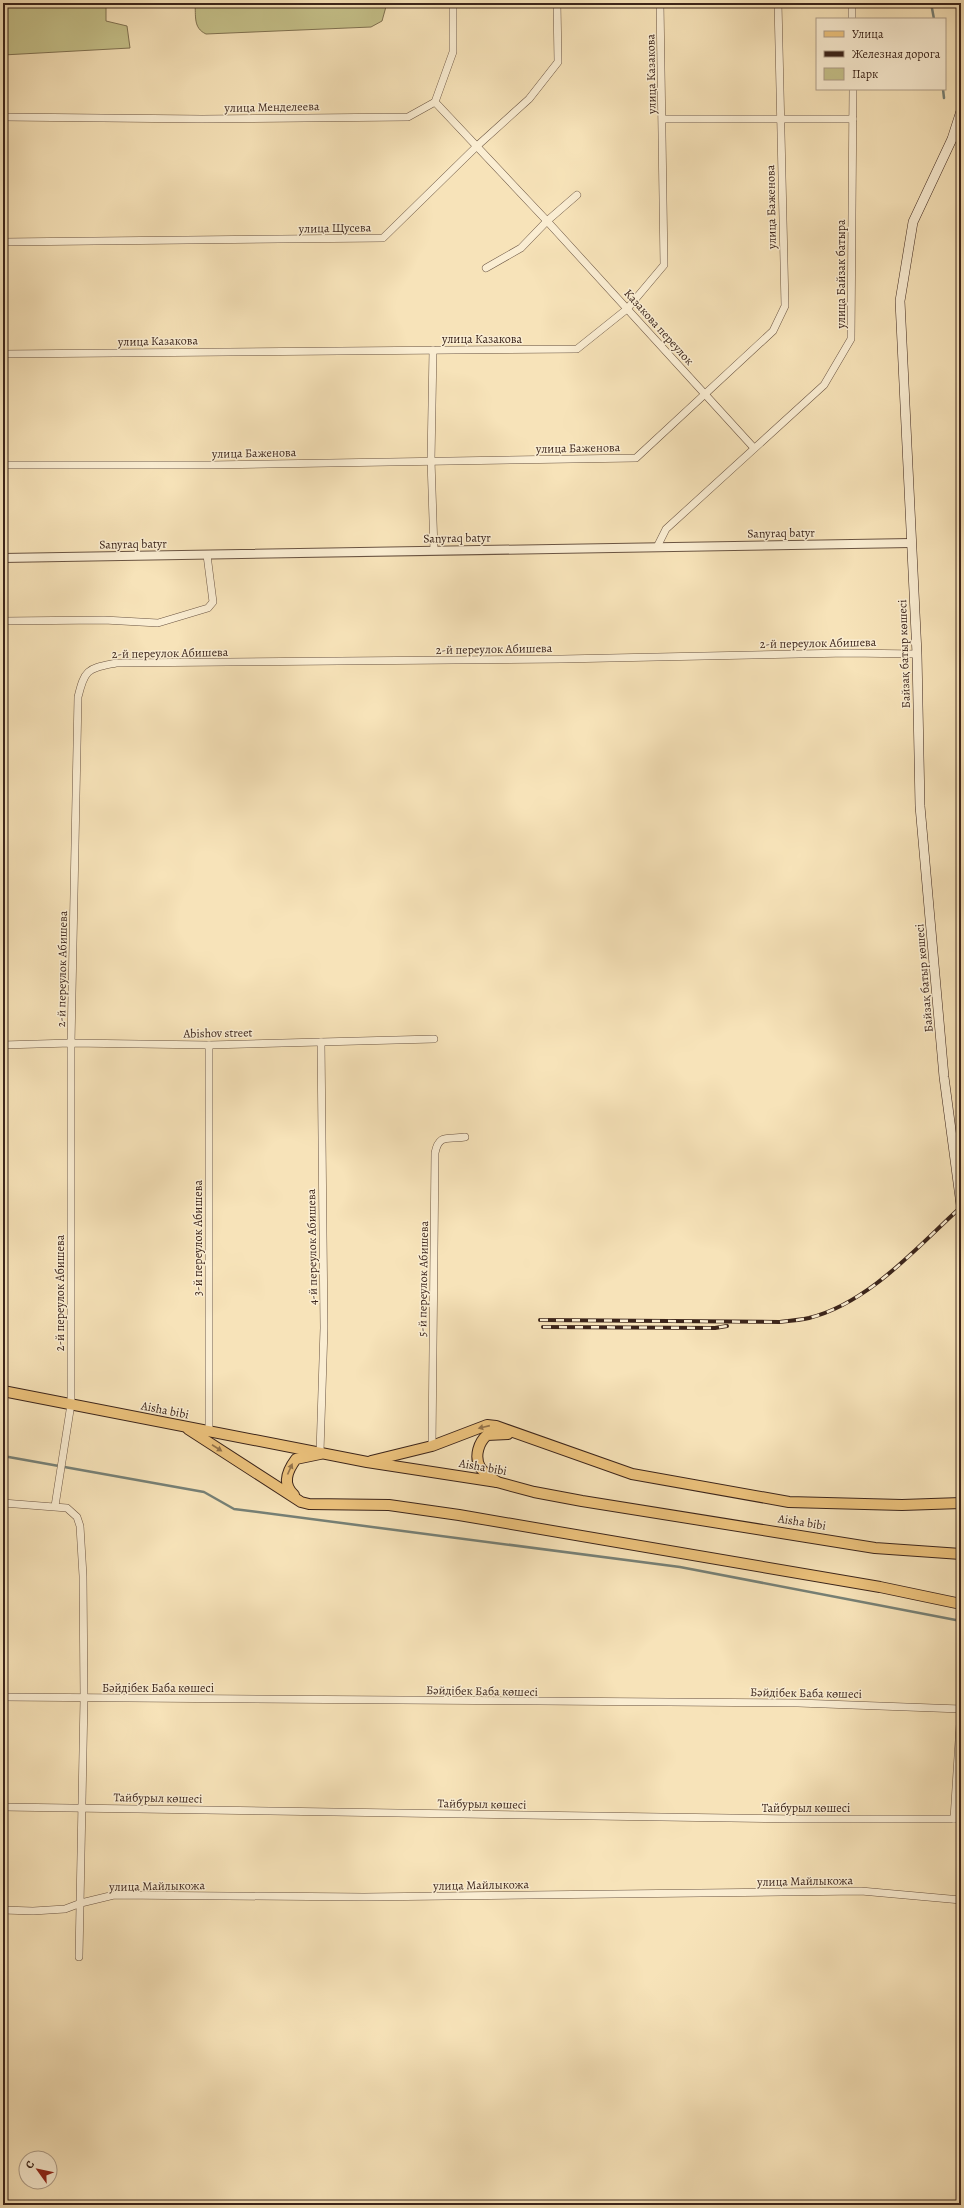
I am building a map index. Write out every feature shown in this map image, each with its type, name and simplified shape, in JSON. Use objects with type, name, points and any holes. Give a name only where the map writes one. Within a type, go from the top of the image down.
[{"type":"main road","name":"Байзақ батыр көшесі","points":[[961,111],[952,138],[913,222],[900,301],[917,654],[920,806],[944,1077],[961,1205]]},
{"type":"main road","name":"Aisha bibi","points":[[3,1391],[367,1462],[497,1482],[534,1492],[582,1501],[875,1548],[961,1554]]},
{"type":"main road","points":[[367,1462],[432,1446],[487,1425],[496,1426],[632,1474],[789,1502],[902,1505],[961,1503]]},
{"type":"main road","points":[[184,1427],[301,1502],[333,1505],[352,1503],[389,1505],[459,1515],[880,1587],[961,1604]]},
{"type":"main road","points":[[497,1482],[480,1468],[477,1460],[480,1441],[487,1435],[498,1433],[522,1435]]},
{"type":"main road","points":[[301,1502],[289,1490],[287,1483],[290,1467],[296,1459],[324,1453]]},
{"type":"street","points":[[435,102],[453,52],[453,3]]},
{"type":"street","name":"улица Щусева","points":[[3,242],[383,238],[477,146],[529,99],[558,62],[557,3]]},
{"type":"street","name":"улица Казакова","points":[[3,354],[577,349],[627,309],[664,265],[663,119],[660,3]]},
{"type":"street","name":"улица Баженова","points":[[3,465],[209,464],[636,458],[773,331],[785,306],[778,3]]},
{"type":"street","points":[[852,3],[852,18]]},
{"type":"street","name":"улица Байзак батыра","points":[[658,547],[666,530],[824,385],[851,339],[852,90]]},
{"type":"street","name":"улица Менделеева","points":[[3,117],[210,119],[408,116],[435,102]]},
{"type":"street","name":"Казакова переулок","points":[[435,102],[547,221],[754,448]]},
{"type":"street","points":[[663,119],[853,119]]},
{"type":"street","points":[[486,268],[521,248],[547,221],[577,195]]},
{"type":"street","points":[[433,350],[431,460],[434,550]]},
{"type":"street","name":"Sanyraq batyr","points":[[3,558],[911,543]]},
{"type":"street","points":[[3,621],[104,620],[158,623],[204,610],[213,602],[207,555]]},
{"type":"street","name":"2-й переулок Абишева","points":[[56,1506],[71,1404],[71,1043],[78,697],[82,679],[89,670],[116,663],[289,663],[848,653],[917,654]]},
{"type":"street","name":"Abishov street","points":[[3,1045],[71,1043],[209,1045],[434,1039]]},
{"type":"street","name":"4-й переулок Абишева","points":[[321,1042],[324,1453]]},
{"type":"street","name":"3-й переулок Абишева","points":[[209,1045],[209,1431]]},
{"type":"street","name":"5-й переулок Абишева","points":[[432,1446],[435,1153],[437,1143],[442,1138],[465,1137]]},
{"type":"street","points":[[3,1504],[56,1506],[67,1508],[77,1517],[80,1526],[83,1576],[84,1699],[79,1957]]},
{"type":"street","name":"Бәйдібек Баба көшесі","points":[[3,1697],[84,1699],[798,1703],[961,1709]]},
{"type":"street","points":[[958,1819],[961,1709]]},
{"type":"street","name":"Тайбурыл көшесі","points":[[3,1806],[777,1819],[958,1819]]},
{"type":"street","name":"улица Майлыкожа","points":[[3,1910],[33,1911],[65,1909],[81,1903],[114,1896],[364,1897],[861,1890],[961,1900]]},
{"type":"green space","points":[[3,3],[106,3],[106,21],[127,26],[130,48],[3,55]]},
{"type":"green space","points":[[195,3],[387,3],[382,21],[371,27],[206,34],[197,25],[195,17]]},
{"type":"waterway","points":[[931,3],[934,18]]},
{"type":"waterway","points":[[943,90],[944,98]]},
{"type":"waterway","points":[[3,1456],[204,1492],[234,1509],[680,1567],[961,1621]]},
{"type":"railway","points":[[540,1320],[779,1322],[809,1318],[831,1311],[872,1287],[909,1256],[961,1207]]},
{"type":"railway","points":[[543,1327],[715,1328],[727,1326]]}]
